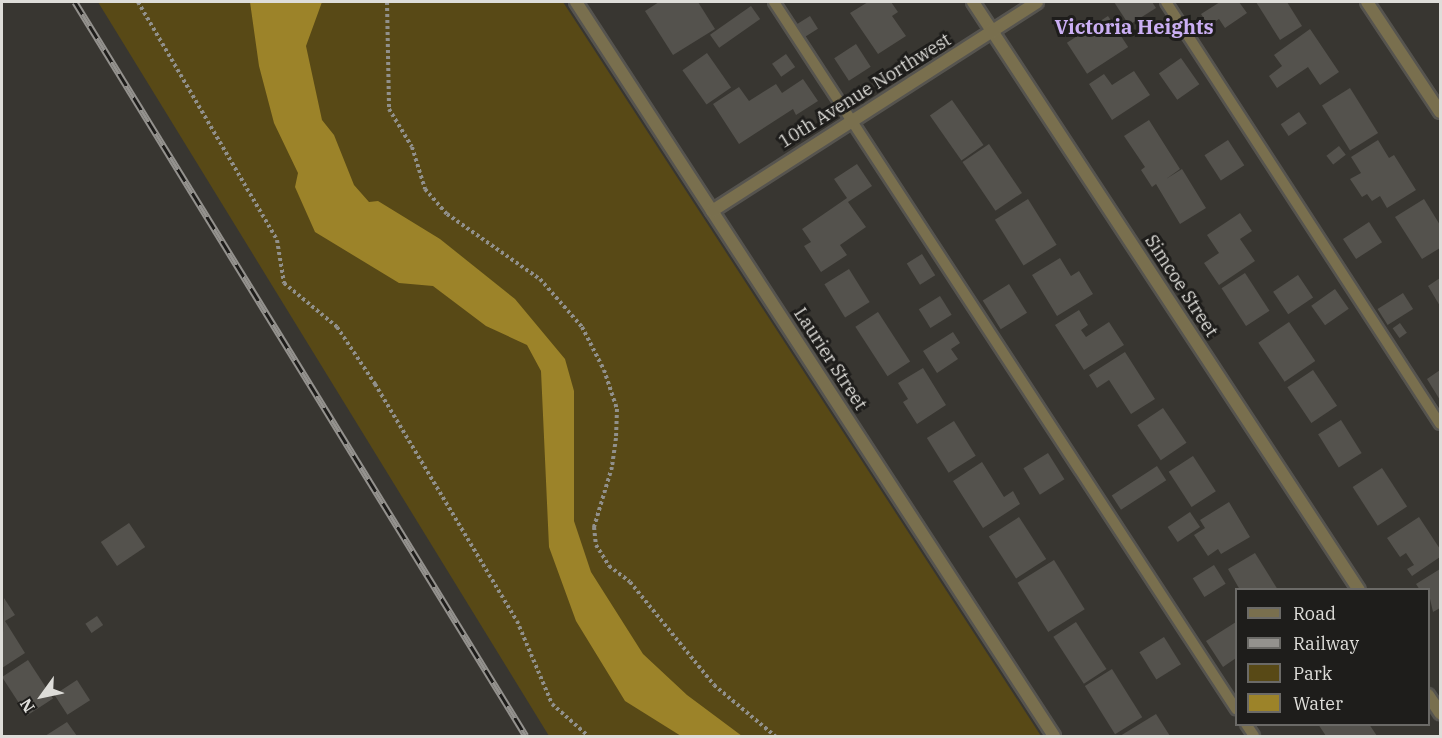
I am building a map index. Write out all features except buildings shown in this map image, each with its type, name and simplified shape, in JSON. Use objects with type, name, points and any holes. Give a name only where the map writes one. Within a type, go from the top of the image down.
[{"type":"street","name":"Laurier Street","points":[[576,2],[1054,736]]},
{"type":"street","name":"Simcoe Street","points":[[973,2],[1358,588]]},
{"type":"street","name":"10th Avenue Northwest","points":[[712,211],[1037,2]]},
{"type":"street","points":[[1367,2],[1440,112]]},
{"type":"street","points":[[1430,697],[1440,713]]},
{"type":"lane","points":[[774,2],[1235,707]]},
{"type":"lane","points":[[1166,2],[1440,424]]},
{"type":"path","points":[[138,2],[277,240],[284,283],[337,327],[375,384],[517,621],[552,704],[588,736]]},
{"type":"path","points":[[387,2],[389,109],[412,147],[425,189],[447,214],[540,279],[582,327],[604,370],[616,409],[616,438],[612,467],[594,527],[596,545],[609,566],[630,582],[714,685],[775,736]]},
{"type":"green space","points":[[98,2],[563,2],[1041,736],[549,736]]},
{"type":"water","points":[[250,2],[322,2],[306,46],[322,120],[334,135],[354,185],[369,202],[378,201],[440,239],[515,299],[565,359],[574,391],[574,521],[591,572],[643,654],[687,695],[742,736],[681,736],[625,701],[576,621],[549,547],[541,371],[527,345],[486,326],[433,286],[399,283],[315,232],[295,187],[298,173],[274,123],[259,66]]},
{"type":"railway","points":[[75,2],[526,736]]},
{"type":"district","name":"Victoria Heights","points":[[1134,26]]}]
